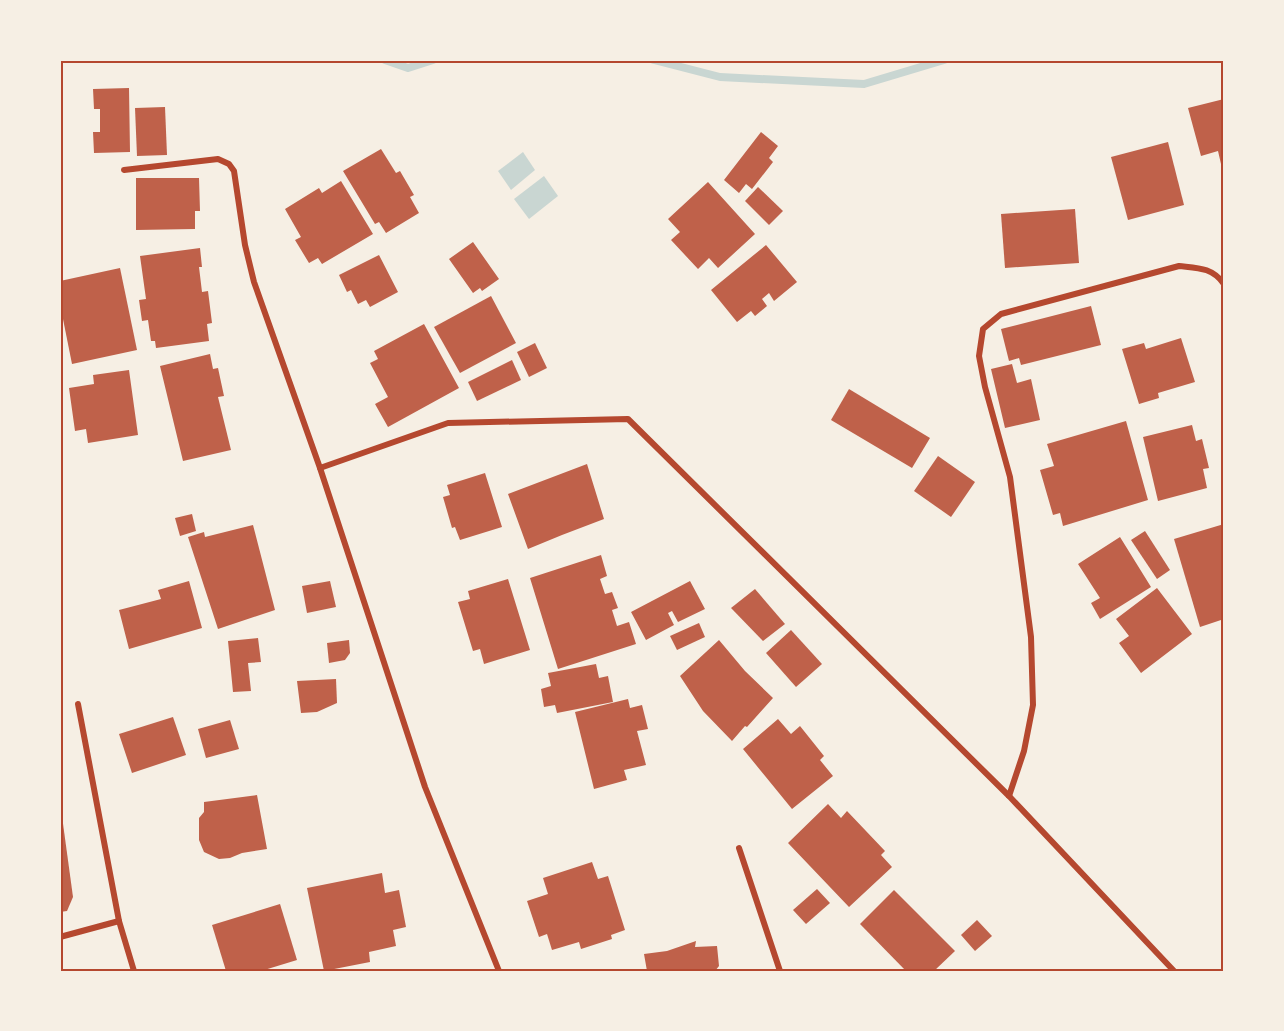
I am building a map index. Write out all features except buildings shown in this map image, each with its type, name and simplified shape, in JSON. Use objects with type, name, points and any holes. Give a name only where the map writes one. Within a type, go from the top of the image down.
[{"type":"street","points":[[124,170],[218,159],[229,164],[234,171],[245,245],[254,282],[320,468],[425,788],[499,971]]},
{"type":"street","points":[[1009,796],[1024,751],[1033,705],[1031,637],[1010,477],[985,387],[979,356],[983,329],[1001,314],[1179,266],[1204,268],[1222,280],[1224,284]]},
{"type":"street","points":[[320,468],[448,423],[628,418],[1009,796],[1174,971]]},
{"type":"street","points":[[78,704],[119,921],[134,971]]},
{"type":"street","points":[[739,848],[780,971]]},
{"type":"street","points":[[60,937],[119,921]]},
{"type":"shaded area","points":[[523,152],[535,170],[511,190],[498,171]]},
{"type":"shaded area","points":[[544,176],[558,196],[529,219],[514,199]]},
{"type":"waterway","points":[[385,60],[408,68],[433,60]]},
{"type":"waterway","points":[[654,60],[720,77],[864,84],[944,60]]}]
